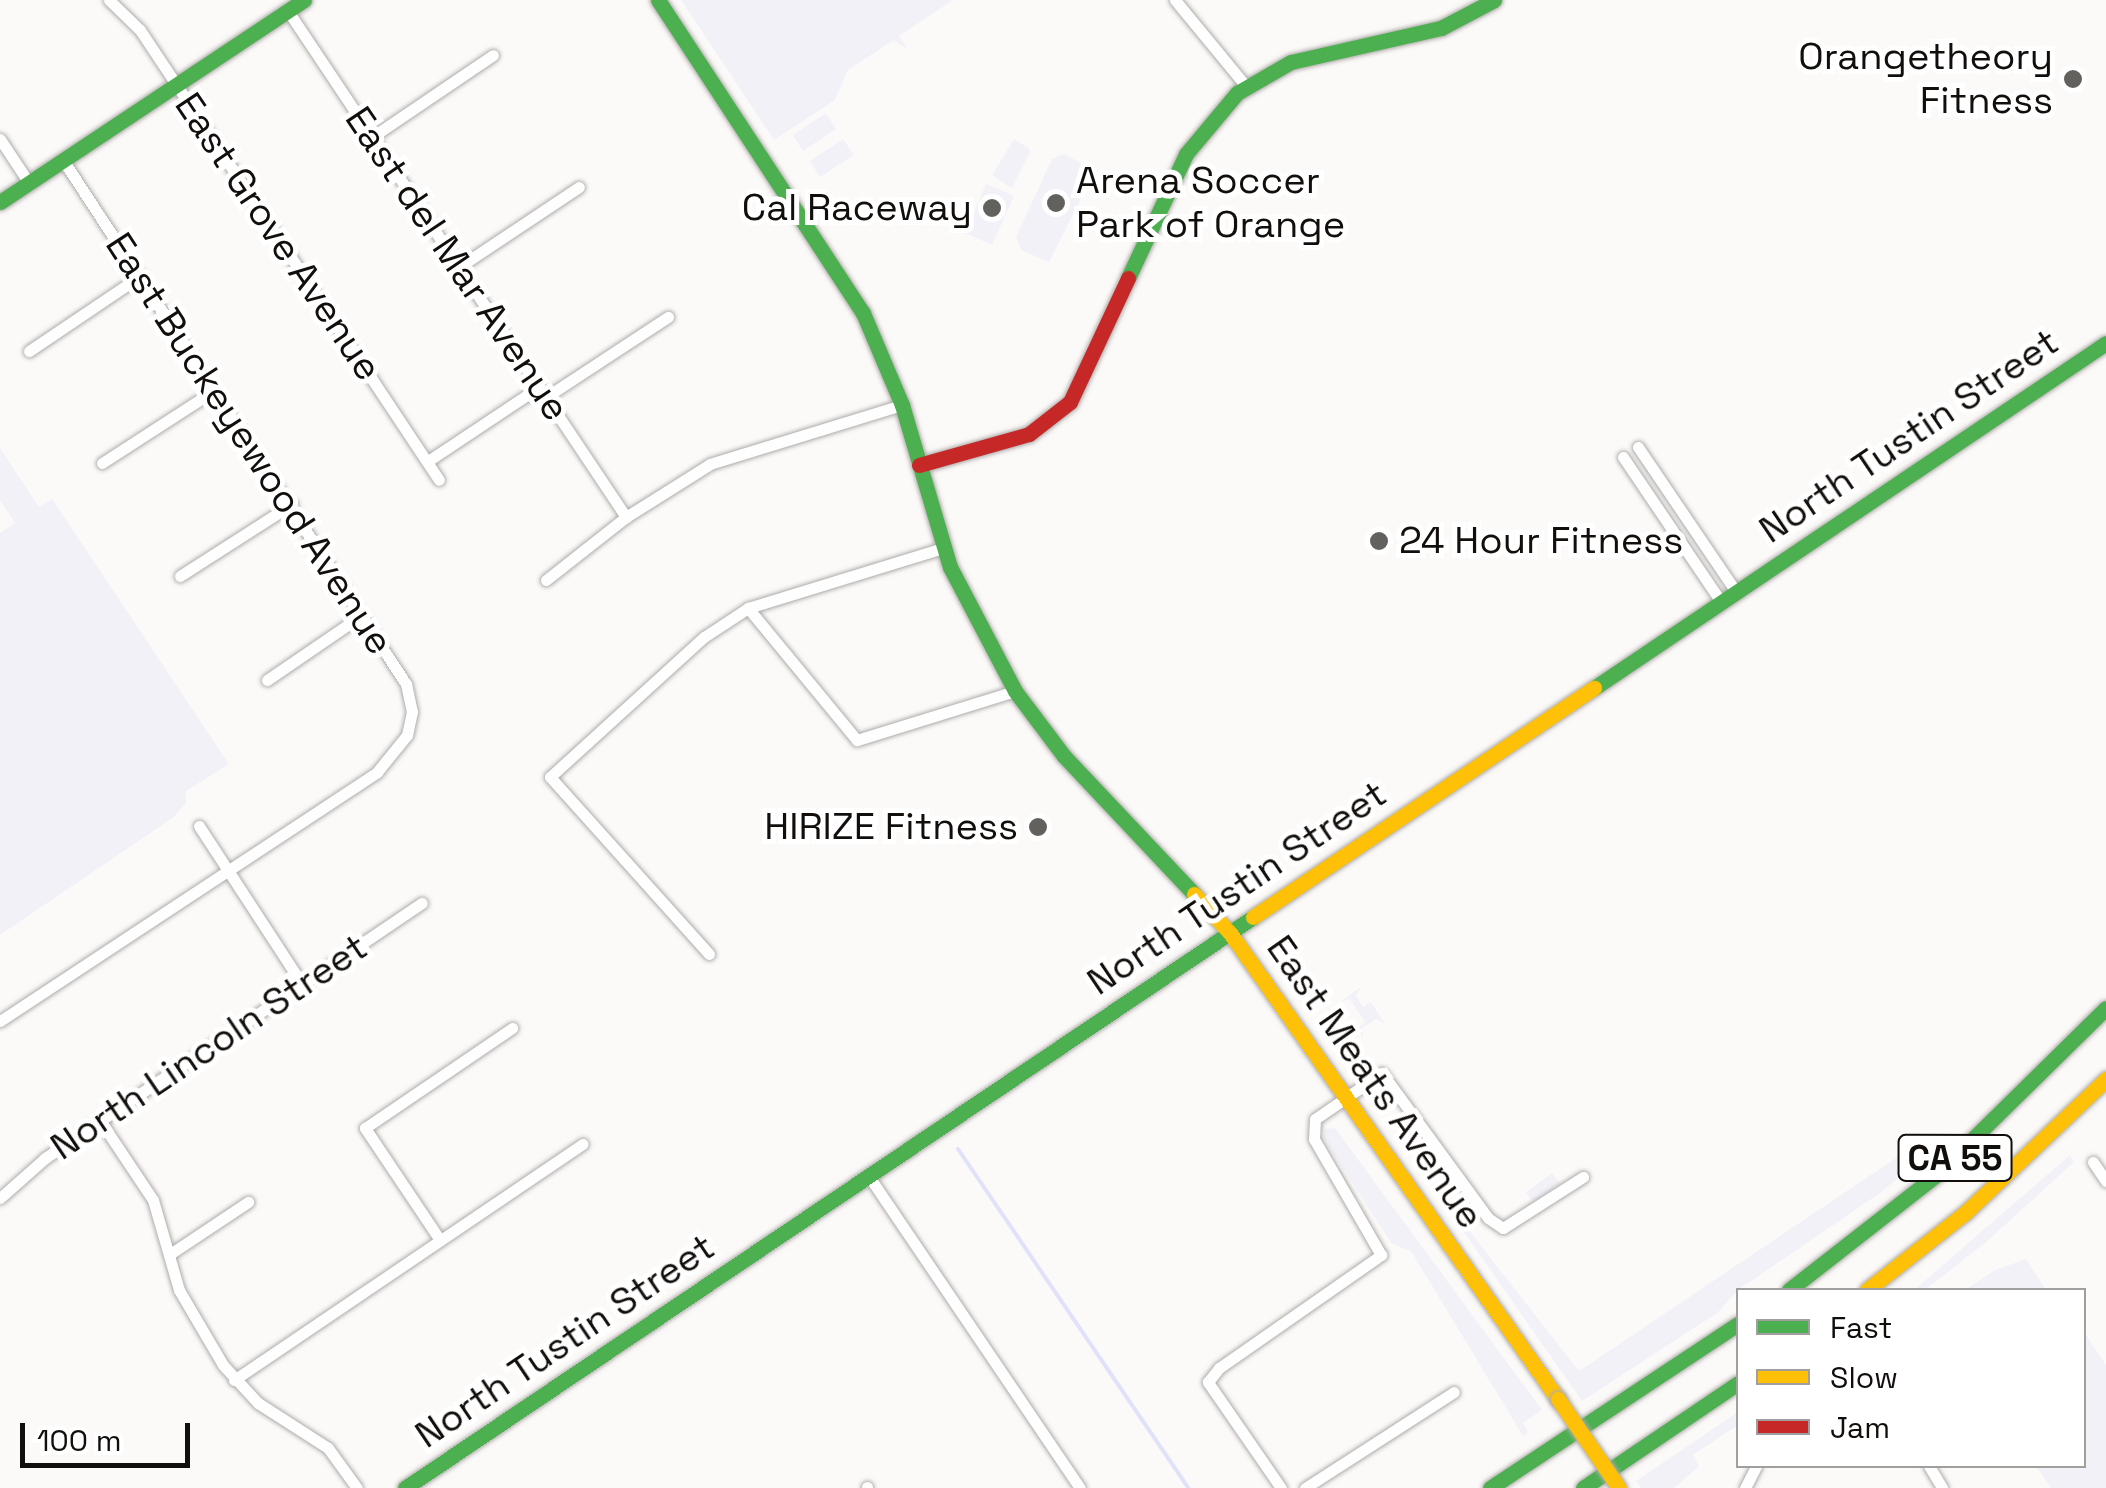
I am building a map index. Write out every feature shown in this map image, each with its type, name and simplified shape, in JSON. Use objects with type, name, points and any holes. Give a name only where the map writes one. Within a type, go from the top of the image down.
[{"type":"main road","points":[[0,202],[304,0]]},
{"type":"main road","name":"East Meats Avenue","points":[[658,0],[852,294],[902,405],[944,548],[974,620],[1015,691],[1064,756],[1230,933],[1619,1488]]},
{"type":"main road","points":[[919,465],[1030,434],[1064,409],[1186,154],[1214,114],[1246,86],[1301,58],[1441,28],[1494,0]]},
{"type":"main road","name":"North Tustin Street","points":[[404,1488],[2106,342]]},
{"type":"main road","name":"CA 55","points":[[1791,1288],[1978,1138],[2106,1008]]},
{"type":"main road","name":"CA 55","points":[[1870,1288],[1978,1201],[2106,1079]]},
{"type":"main road","points":[[1490,1488],[1736,1325]]},
{"type":"main road","points":[[1582,1488],[1736,1384]]},
{"type":"street","name":"East Grove Avenue","points":[[108,0],[140,30],[439,480]]},
{"type":"street","points":[[1176,0],[1246,86]]},
{"type":"street","name":"East del Mar Avenue","points":[[288,11],[626,517]]},
{"type":"street","points":[[372,136],[493,55]]},
{"type":"street","points":[[0,140],[29,183]]},
{"type":"street","name":"East Buckeyewood Avenue","points":[[64,160],[406,684],[412,712],[407,735],[376,772],[228,869]]},
{"type":"street","points":[[459,267],[579,187]]},
{"type":"street","points":[[29,352],[140,276]]},
{"type":"street","points":[[428,462],[527,395],[546,397],[668,317]]},
{"type":"street","points":[[102,463],[215,390]]},
{"type":"street","points":[[546,580],[626,517],[731,454],[902,405]]},
{"type":"street","points":[[1638,447],[1736,592]]},
{"type":"street","points":[[1623,458],[1721,602]]},
{"type":"street","points":[[180,576],[292,504]]},
{"type":"street","points":[[709,954],[550,777],[704,636],[748,608],[944,548]]},
{"type":"street","points":[[748,608],[857,740],[1015,691]]},
{"type":"street","points":[[267,680],[362,615]]},
{"type":"street","points":[[200,826],[302,984]]},
{"type":"street","points":[[0,1021],[228,869]]},
{"type":"street","name":"North Lincoln Street","points":[[0,1198],[45,1158],[422,903]]},
{"type":"street","points":[[440,1240],[365,1128],[512,1028]]},
{"type":"street","points":[[1281,1488],[1215,1399],[1210,1376],[1380,1254],[1312,1133],[1315,1119],[1382,1073],[1495,1225],[1513,1226],[1583,1177]]},
{"type":"street","points":[[102,1122],[152,1200],[184,1303],[234,1380],[328,1448],[358,1488]]},
{"type":"street","points":[[234,1380],[583,1144]]},
{"type":"street","points":[[2093,1162],[2106,1181]]},
{"type":"street","points":[[868,1176],[1080,1488]]},
{"type":"street","points":[[170,1254],[248,1202]]},
{"type":"street","points":[[1306,1488],[1454,1392]]},
{"type":"shaded area","points":[[681,0],[953,0],[899,36],[908,50],[894,40],[848,70],[835,100],[774,140]]},
{"type":"shaded area","points":[[826,113],[836,129],[803,151],[793,135]]},
{"type":"shaded area","points":[[843,139],[854,155],[820,177],[810,161]]},
{"type":"shaded area","points":[[1014,139],[1031,150],[1012,188],[992,175]]},
{"type":"shaded area","name":"Arena Soccer Park of Orange","points":[[1063,154],[1088,166],[1092,177],[1049,262],[1021,250],[1016,237],[1052,159]]},
{"type":"shaded area","name":"Cal Raceway","points":[[986,184],[1014,196],[992,245],[965,233]]},
{"type":"shaded area","points":[[0,448],[39,507],[52,499],[229,764],[186,791],[186,803],[174,817],[0,935],[0,533],[15,523],[0,500]]},
{"type":"shaded area","points":[[1361,987],[1356,996],[1363,1007],[1371,1002],[1385,1024],[1376,1019],[1362,1028],[1363,1038],[1357,1028],[1365,1022],[1350,999],[1340,1002]]},
{"type":"shaded area","points":[[1335,1128],[1542,1410],[1523,1423],[1528,1432],[1523,1436],[1411,1251],[1392,1244],[1323,1138],[1325,1129]]},
{"type":"shaded area","points":[[1914,1146],[1924,1157],[1880,1193],[1736,1288],[1717,1313],[1582,1401],[1410,1155],[1579,1371]]},
{"type":"shaded area","points":[[2070,1155],[2074,1162],[1985,1243],[1928,1288],[1916,1288]]},
{"type":"shaded area","points":[[1552,1173],[1560,1183],[1533,1202],[1526,1192]]},
{"type":"shaded area","points":[[2026,1259],[2045,1288],[1968,1288],[1995,1270]]},
{"type":"shaded area","points":[[2086,1335],[2106,1365],[2106,1488],[2051,1488],[2037,1468],[2086,1468]]},
{"type":"shaded area","points":[[1736,1413],[1736,1426],[1693,1455],[1699,1466],[1674,1488],[1641,1488],[1636,1481]]},
{"type":"waterway","points":[[958,1149],[1188,1488]]},
{"type":"traffic: fast","points":[[0,202],[304,0]]},
{"type":"traffic: fast","points":[[658,0],[863,313],[902,405],[950,567],[1015,691],[1064,756],[1194,894]]},
{"type":"traffic: fast","points":[[1128,278],[1186,154],[1237,93],[1291,62],[1441,28],[1494,0]]},
{"type":"traffic: fast","points":[[1594,688],[2106,343]]},
{"type":"traffic: fast","points":[[405,1488],[1253,917]]},
{"type":"traffic: fast","points":[[1792,1288],[1936,1175],[2106,1008]]},
{"type":"traffic: fast","points":[[1490,1488],[1736,1325]]},
{"type":"traffic: fast","points":[[1583,1488],[1736,1384]]},
{"type":"traffic: slow","points":[[1253,917],[1594,688]]},
{"type":"traffic: slow","points":[[1194,894],[1230,933],[1558,1399]]},
{"type":"traffic: slow","points":[[1870,1288],[1965,1213],[2106,1079]]},
{"type":"traffic: slow","points":[[1558,1399],[1619,1488]]},
{"type":"traffic: jam","points":[[919,465],[1029,434],[1070,402],[1128,278]]},
{"type":"place","name":"Orangetheory Fitness","points":[[2073,79]]},
{"type":"place","name":"Arena Soccer Park of Orange","points":[[1056,203]]},
{"type":"place","name":"Cal Raceway","points":[[992,208]]},
{"type":"place","name":"24 Hour Fitness","points":[[1379,541]]},
{"type":"place","name":"HIRIZE Fitness","points":[[1038,827]]}]
